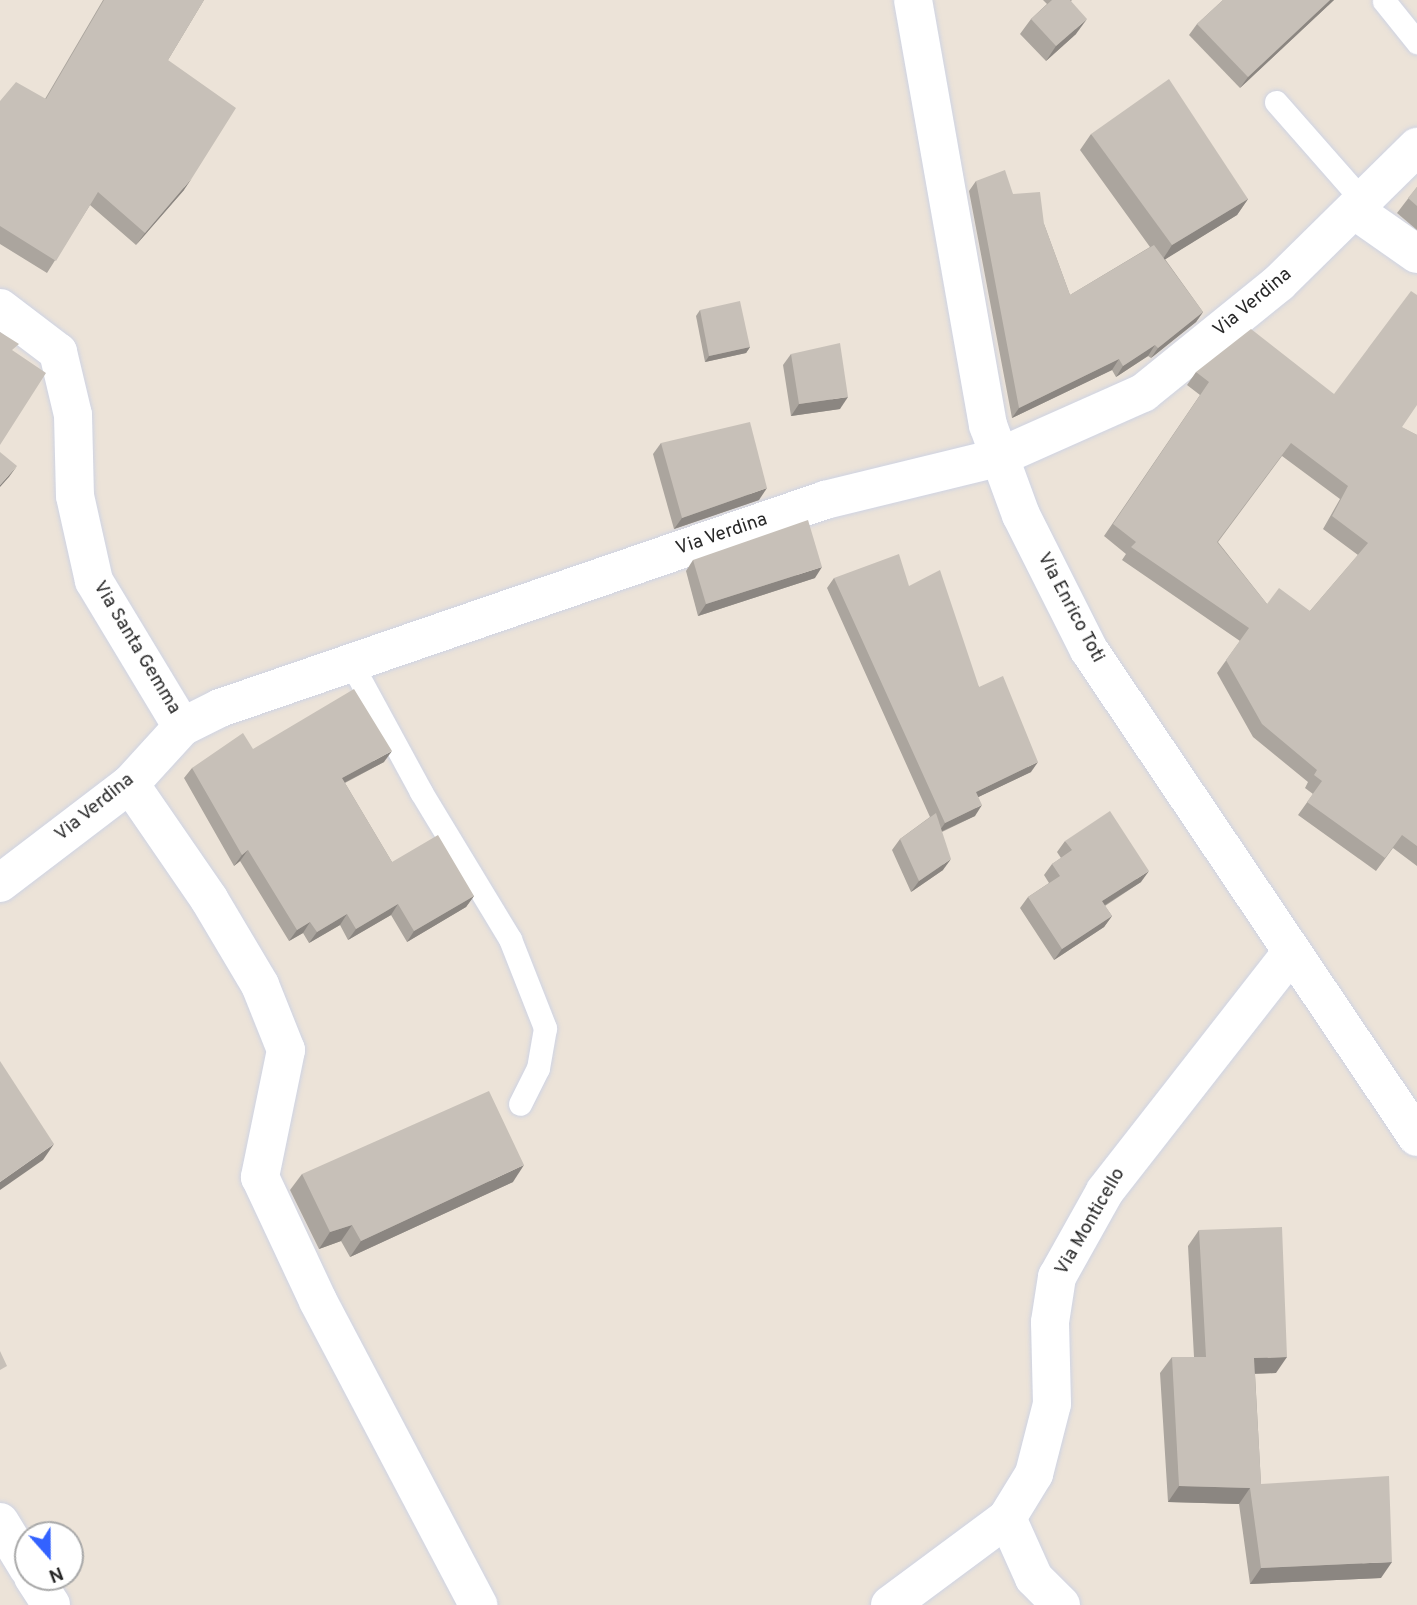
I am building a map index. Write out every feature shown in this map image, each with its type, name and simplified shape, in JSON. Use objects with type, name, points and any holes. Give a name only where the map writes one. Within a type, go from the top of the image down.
[{"type":"street","name":"Via Enrico Toti","points":[[913,0],[988,425],[998,458],[1089,650],[1417,1137]]},
{"type":"street","name":"Via Verdina","points":[[0,883],[130,784],[182,727],[220,708],[825,500],[998,458],[1143,393],[1279,284],[1417,148]]},
{"type":"street","points":[[1358,206],[1417,254]]},
{"type":"street","name":"Via Santa Gemma","points":[[0,308],[58,352],[73,415],[75,496],[94,581],[182,727]]},
{"type":"street","points":[[130,784],[209,899],[260,985],[286,1050],[260,1177],[318,1301],[478,1605]]},
{"type":"street","name":"Via Monticello","points":[[1007,1518],[1034,1474],[1052,1404],[1050,1322],[1057,1277],[1105,1191],[1291,953]]},
{"type":"street","points":[[890,1605],[1007,1518],[1034,1578],[1061,1605]]},
{"type":"street","points":[[0,1522],[14,1545]]},
{"type":"lane","points":[[1384,1],[1417,42]]},
{"type":"lane","points":[[1276,102],[1358,206]]},
{"type":"lane","points":[[351,661],[421,792],[510,939],[545,1028],[538,1068],[520,1104]]},
{"type":"building","points":[[104,0],[204,0],[168,60],[236,108],[192,178],[145,233],[98,192],[56,261],[0,226],[0,101],[16,82],[46,99]]},
{"type":"building","points":[[1052,0],[1070,0],[1087,19],[1056,46],[1031,19]]},
{"type":"building","points":[[1223,0],[1330,0],[1248,77],[1197,24]]},
{"type":"building","points":[[1169,79],[1248,199],[1172,245],[1091,134]]},
{"type":"building","points":[[1005,170],[1013,194],[1040,192],[1044,224],[1070,295],[1154,245],[1203,312],[1158,348],[1155,345],[1123,366],[1119,359],[1019,408],[976,181]]},
{"type":"building","points":[[1417,187],[1417,206],[1408,198]]},
{"type":"building","points":[[1411,291],[1417,295],[1417,405],[1402,427],[1417,435],[1417,846],[1402,835],[1385,858],[1307,802],[1322,781],[1314,775],[1317,770],[1262,724],[1226,660],[1249,628],[1131,547],[1136,542],[1113,524],[1209,382],[1196,372],[1251,329],[1334,394]],"holes":[[[1291,443],[1348,486],[1332,516],[1368,543],[1310,611],[1279,588],[1267,604],[1217,542]]]},
{"type":"building","points":[[740,301],[750,347],[709,356],[700,310]]},
{"type":"building","points":[[0,332],[19,344],[12,350],[46,373],[0,445]]},
{"type":"building","points":[[840,343],[848,397],[799,404],[791,354]]},
{"type":"building","points":[[750,422],[767,488],[682,518],[661,443]]},
{"type":"building","points":[[0,452],[17,466],[0,485]]},
{"type":"building","points":[[808,520],[822,567],[706,604],[693,560]]},
{"type":"building","points":[[899,554],[909,586],[940,570],[979,687],[1003,676],[1038,762],[976,792],[982,805],[945,823],[834,578]]},
{"type":"building","points":[[354,689],[392,751],[342,778],[392,862],[438,835],[474,896],[414,931],[398,904],[356,929],[347,914],[317,932],[310,922],[297,930],[248,850],[242,855],[192,768],[243,733],[253,749]]},
{"type":"building","points":[[1110,811],[1149,871],[1102,901],[1112,916],[1062,949],[1028,897],[1060,876],[1052,864],[1072,850],[1065,841]]},
{"type":"building","points":[[936,813],[951,859],[919,881],[900,839]]},
{"type":"building","points":[[0,1061],[54,1144],[0,1182]]},
{"type":"building","points":[[489,1091],[524,1165],[361,1241],[352,1225],[330,1232],[302,1174]]},
{"type":"building","points":[[1282,1227],[1287,1357],[1254,1358],[1261,1484],[1389,1476],[1392,1562],[1261,1568],[1250,1488],[1179,1486],[1172,1357],[1206,1357],[1199,1230]]},
{"type":"building","points":[[0,1351],[7,1366],[0,1370]]}]
